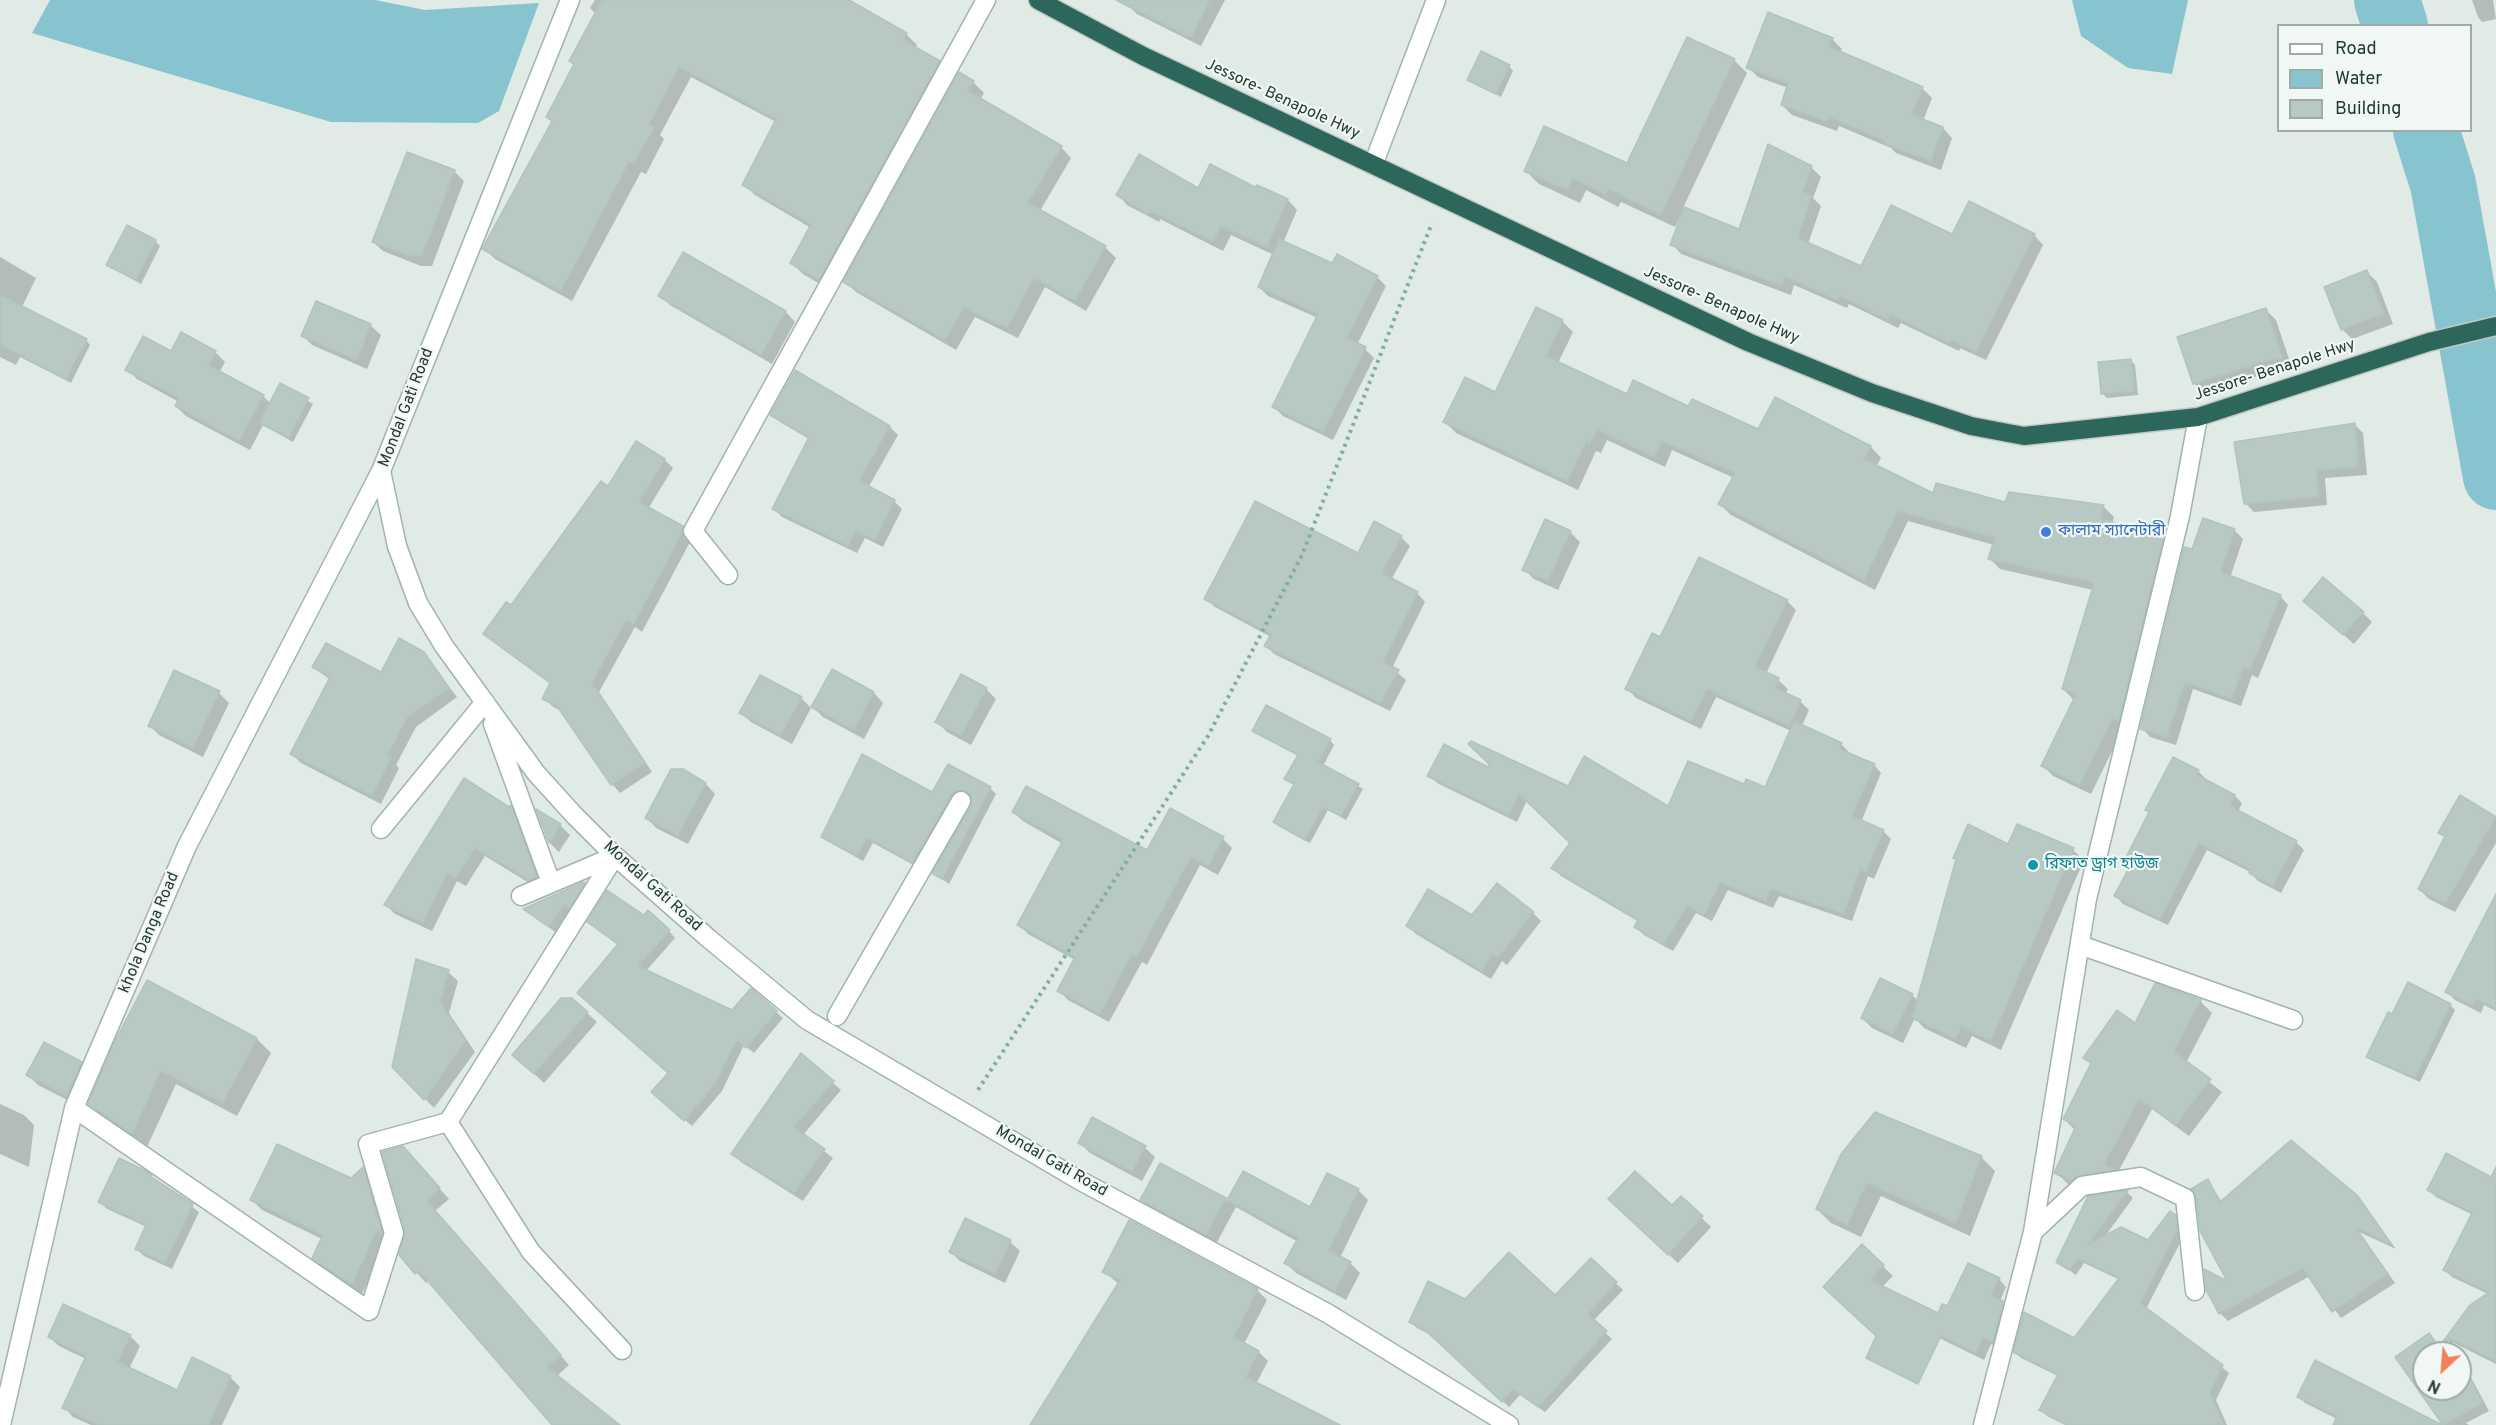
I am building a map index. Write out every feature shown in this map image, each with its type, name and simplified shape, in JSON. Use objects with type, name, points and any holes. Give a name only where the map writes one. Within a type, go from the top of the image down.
[{"type":"highway","name":"Jessore- Benapole Hwy","points":[[1038,0],[1143,56],[1748,342],[1872,393],[1971,426],[2025,436],[2198,417],[2429,342],[2496,326]]},
{"type":"street","name":"Mondal Gati Road","points":[[570,0],[381,471],[397,546],[418,603],[444,646],[536,773],[615,855],[807,1020],[1079,1180],[1327,1313],[1509,1425]]},
{"type":"street","points":[[728,575],[693,531],[986,0]]},
{"type":"street","points":[[1372,165],[1436,0]]},
{"type":"street","points":[[1983,1425],[2033,1232],[2087,899],[2180,516],[2198,417]]},
{"type":"street","name":"khola Danga Road","points":[[1,1425],[74,1108],[187,846],[381,471]]},
{"type":"street","points":[[381,830],[485,702]]},
{"type":"street","points":[[485,702],[551,883]]},
{"type":"street","points":[[837,1016],[961,801]]},
{"type":"street","points":[[74,1108],[369,1311],[394,1233],[368,1144],[448,1122],[615,855]]},
{"type":"street","points":[[521,896],[615,855]]},
{"type":"street","points":[[2080,945],[2293,1020]]},
{"type":"street","points":[[448,1122],[531,1252],[622,1350]]},
{"type":"street","points":[[2033,1232],[2082,1186],[2141,1177],[2185,1198],[2195,1291]]},
{"type":"path","points":[[963,1112],[1208,736],[1302,555],[1442,197]]},
{"type":"water","points":[[50,0],[375,0],[425,10],[539,3],[499,111],[478,123],[331,122],[32,33]]},
{"type":"water","points":[[2072,0],[2188,0],[2172,74],[2128,68],[2081,36]]},
{"type":"building","points":[[602,0],[849,0],[907,33],[903,40],[940,61],[819,280],[790,263],[811,224],[742,185],[776,119],[679,67],[649,124],[654,127],[634,164],[629,162],[561,291],[482,249],[552,121],[546,117],[574,64],[569,61]]},
{"type":"building","points":[[1116,0],[1210,0],[1191,38]]},
{"type":"building","points":[[1768,12],[1833,38],[1828,46],[1923,87],[1912,115],[1943,127],[1931,161],[1884,144],[1885,141],[1829,117],[1827,122],[1781,105],[1788,83],[1746,68]]},
{"type":"building","points":[[1687,37],[1735,59],[1661,215],[1608,189],[1605,195],[1573,178],[1567,190],[1524,171],[1544,126],[1627,163]]},
{"type":"building","points":[[1481,51],[1510,65],[1496,94],[1467,80]]},
{"type":"building","points":[[959,72],[974,81],[968,91],[1062,146],[1028,203],[1106,246],[1075,301],[1034,278],[1007,328],[964,308],[945,340],[843,282]]},
{"type":"building","points":[[1768,144],[1812,166],[1803,192],[1812,195],[1798,238],[1861,266],[1891,205],[1952,234],[1969,201],[2035,234],[1976,352],[1951,340],[1949,343],[1891,315],[1888,320],[1840,296],[1837,300],[1785,277],[1782,286],[1670,245],[1684,207],[1739,229]]},
{"type":"building","points":[[407,152],[455,170],[422,256],[410,256],[372,242]]},
{"type":"building","points":[[1139,154],[1198,188],[1210,164],[1255,187],[1257,185],[1288,199],[1267,247],[1221,226],[1213,242],[1150,211],[1148,214],[1116,195]]},
{"type":"building","points":[[127,225],[156,240],[136,280],[106,265]]},
{"type":"building","points":[[1279,239],[1332,263],[1337,254],[1378,276],[1347,338],[1366,347],[1323,432],[1272,407],[1318,314],[1258,287]]},
{"type":"building","points":[[683,252],[786,311],[761,355],[658,296]]},
{"type":"building","points":[[2367,270],[2384,314],[2341,330],[2324,287]]},
{"type":"building","points":[[0,295],[87,339],[66,379],[0,345]]},
{"type":"building","points":[[316,301],[371,324],[357,360],[301,336]]},
{"type":"building","points":[[1536,307],[1563,320],[1546,356],[1627,394],[1633,380],[1688,406],[1692,399],[1758,429],[1775,397],[1871,446],[1864,459],[1933,493],[1936,483],[2005,502],[2009,492],[2104,505],[2100,518],[2163,539],[2119,721],[2112,719],[2080,785],[2041,766],[2076,694],[2062,689],[2094,583],[1988,559],[1995,538],[1898,511],[1864,580],[1718,504],[1735,473],[1662,441],[1654,457],[1597,430],[1590,444],[1586,442],[1567,481],[1443,422],[1465,377],[1495,392]]},
{"type":"building","points":[[2266,308],[2283,359],[2273,359],[2193,384],[2177,337]]},
{"type":"building","points":[[181,332],[216,351],[208,365],[264,395],[239,441],[175,406],[179,398],[125,370],[143,336],[171,351]]},
{"type":"building","points":[[2131,359],[2135,391],[2101,394],[2098,362]]},
{"type":"building","points":[[795,370],[890,426],[859,481],[895,500],[875,540],[856,531],[848,546],[772,509],[809,437],[770,415]]},
{"type":"building","points":[[280,383],[309,398],[289,438],[259,423]]},
{"type":"building","points":[[2355,423],[2359,467],[2317,470],[2319,497],[2244,504],[2234,442]]},
{"type":"building","points":[[636,441],[665,459],[639,502],[683,526],[682,533],[634,624],[626,620],[592,683],[645,763],[611,785],[557,706],[542,699],[550,683],[483,634],[506,602],[511,605],[601,481],[608,486]]},
{"type":"building","points":[[1255,501],[1358,553],[1374,521],[1402,536],[1382,573],[1418,592],[1383,662],[1399,670],[1381,703],[1264,646],[1271,634],[1204,599]]},
{"type":"building","points":[[2203,518],[2235,529],[2221,572],[2281,595],[2250,671],[2243,668],[2232,699],[2185,682],[2167,737],[2140,729],[2184,547],[2192,549]]},
{"type":"building","points":[[1545,519],[1571,531],[1548,581],[1522,570]]},
{"type":"building","points":[[1699,557],[1788,600],[1755,667],[1779,678],[1775,688],[1801,700],[1789,726],[1707,689],[1691,721],[1625,689],[1652,633],[1660,637]]},
{"type":"building","points":[[2323,577],[2364,612],[2343,635],[2303,601]]},
{"type":"building","points":[[399,638],[424,652],[449,688],[407,718],[387,756],[391,758],[372,796],[290,754],[330,677],[312,667],[326,643],[381,672]]},
{"type":"building","points":[[832,669],[874,692],[854,730],[811,707]]},
{"type":"building","points":[[174,670],[220,691],[193,748],[148,726]]},
{"type":"building","points":[[961,674],[987,688],[961,736],[935,722]]},
{"type":"building","points":[[760,675],[802,697],[781,735],[739,713]]},
{"type":"building","points":[[1266,705],[1331,739],[1318,762],[1359,784],[1341,816],[1323,807],[1305,840],[1273,822],[1294,784],[1284,779],[1298,755],[1252,731]]},
{"type":"building","points":[[1794,721],[1842,743],[1839,749],[1875,764],[1852,816],[1884,830],[1866,872],[1860,869],[1844,914],[1771,889],[1766,901],[1720,883],[1704,915],[1687,906],[1664,945],[1634,927],[1638,920],[1551,868],[1570,843],[1519,794],[1509,815],[1427,776],[1444,744],[1488,767],[1489,764],[1468,744],[1471,741],[1568,786],[1584,756],[1668,806],[1688,761],[1744,784],[1746,779],[1765,787]]},
{"type":"building","points":[[862,754],[932,792],[948,764],[991,787],[942,879],[932,873],[971,806],[971,796],[966,791],[956,791],[951,795],[912,863],[867,838],[857,856],[821,837]]},
{"type":"building","points":[[2173,757],[2199,770],[2197,775],[2235,795],[2230,806],[2297,841],[2273,886],[2249,873],[2251,870],[2199,843],[2160,919],[2114,896],[2130,866],[2123,863],[2149,812],[2145,810]]},
{"type":"building","points":[[671,769],[683,769],[706,783],[678,836],[645,818]]},
{"type":"building","points":[[464,778],[509,807],[511,805],[537,877],[529,880],[475,848],[456,878],[447,873],[423,923],[384,905]]},
{"type":"building","points":[[1026,786],[1147,850],[1170,808],[1224,837],[1208,866],[1191,857],[1137,957],[1132,954],[1100,1014],[1057,991],[1075,957],[1017,925],[1063,840],[1012,812]]},
{"type":"building","points":[[2460,795],[2496,817],[2445,904],[2418,889],[2445,836],[2438,833]]},
{"type":"building","points":[[536,809],[561,824],[549,843]]},
{"type":"building","points":[[1968,824],[2008,844],[2017,824],[2074,848],[1991,1041],[1961,1027],[1956,1039],[1912,1018],[1956,859],[1953,858]]},
{"type":"building","points":[[585,883],[569,909],[564,905],[549,927],[523,909]]},
{"type":"building","points":[[1497,883],[1534,912],[1498,958],[1493,954],[1482,971],[1406,926],[1428,889],[1472,915]]},
{"type":"building","points":[[607,890],[644,915],[648,910],[670,930],[638,966],[732,1010],[751,988],[777,1011],[746,1048],[737,1040],[715,1084],[684,1121],[651,1092],[668,1073],[577,993],[618,944],[587,922]]},
{"type":"building","points":[[2496,894],[2496,1009],[2476,999],[2473,1006],[2445,992]]},
{"type":"building","points":[[416,959],[449,970],[440,1002],[466,1041],[424,1100],[392,1067]]},
{"type":"building","points":[[1880,978],[1913,994],[1893,1034],[1861,1018]]},
{"type":"building","points":[[147,980],[257,1038],[223,1103],[161,1071],[132,1134],[88,1104],[114,1043]]},
{"type":"building","points":[[2408,982],[2451,1004],[2415,1078],[2366,1057],[2388,1012],[2392,1014]]},
{"type":"building","points":[[2155,983],[2201,1000],[2174,1052],[2211,1079],[2176,1125],[2139,1099],[2104,1165],[2114,1170],[2080,1175],[2071,1181],[2054,1173],[2076,1126],[2063,1119],[2091,1063],[2083,1058],[2117,1010],[2135,1023]]},
{"type":"building","points":[[561,998],[572,998],[588,1012],[534,1074],[512,1055]]},
{"type":"building","points":[[44,1042],[82,1062],[67,1096],[26,1075]]},
{"type":"building","points":[[801,1053],[834,1081],[794,1127],[825,1149],[794,1193],[731,1154]]},
{"type":"building","points":[[1875,1112],[1982,1156],[1956,1223],[1867,1183],[1847,1225],[1816,1209],[1841,1154]]},
{"type":"building","points":[[1092,1117],[1146,1146],[1132,1172],[1078,1143]]},
{"type":"building","points":[[2291,1140],[2357,1195],[2392,1245],[2355,1227],[2388,1274],[2332,1312],[2303,1268],[2219,1314],[2206,1290],[2204,1269],[2227,1281],[2200,1231],[2196,1197],[2191,1189],[2208,1179],[2220,1202]]},
{"type":"building","points":[[277,1144],[351,1178],[363,1167],[382,1235],[377,1230],[352,1285],[312,1258],[323,1235],[250,1200]]},
{"type":"building","points":[[403,1146],[440,1188],[427,1201],[561,1355],[547,1367],[620,1425],[552,1425],[419,1271],[415,1274],[399,1255],[405,1230],[382,1152]]},
{"type":"building","points":[[2446,1153],[2491,1177],[2496,1167],[2496,1361],[2472,1349],[2472,1341],[2455,1341],[2447,1337],[2449,1341],[2443,1341],[2470,1305],[2489,1292],[2443,1270],[2472,1213],[2427,1190]]},
{"type":"building","points":[[119,1158],[144,1170],[193,1204],[165,1263],[135,1249],[146,1225],[98,1202]]},
{"type":"building","points":[[1160,1163],[1226,1198],[1206,1235],[1140,1200]]},
{"type":"building","points":[[1243,1171],[1310,1207],[1327,1173],[1359,1189],[1329,1250],[1351,1262],[1335,1291],[1284,1263],[1298,1238],[1227,1200]]},
{"type":"building","points":[[1635,1171],[1672,1205],[1681,1196],[1703,1216],[1668,1255],[1608,1199]]},
{"type":"building","points":[[2128,1190],[2087,1245],[2121,1227],[2148,1240],[2170,1211],[2176,1215],[2177,1230],[2140,1303],[2223,1365],[2210,1393],[2224,1425],[2068,1425],[2039,1410],[2058,1374],[2013,1352],[2024,1312],[2074,1338],[2119,1278],[2078,1258],[2069,1270],[2056,1262],[2088,1196]]},
{"type":"building","points":[[965,1218],[1011,1240],[995,1274],[949,1252]]},
{"type":"building","points":[[1129,1220],[1258,1289],[1234,1337],[1259,1351],[1246,1377],[1340,1425],[1030,1425],[1120,1280],[1102,1272]]},
{"type":"building","points":[[1862,1244],[1884,1265],[1870,1280],[1938,1313],[1942,1304],[1947,1306],[1968,1263],[2000,1278],[1991,1295],[2003,1301],[1993,1342],[1983,1338],[1976,1353],[1941,1336],[1918,1384],[1866,1358],[1876,1336],[1823,1287]]},
{"type":"building","points":[[1509,1252],[1555,1295],[1591,1258],[1617,1282],[1588,1314],[1607,1331],[1538,1407],[1513,1389],[1502,1402],[1425,1330],[1409,1322],[1428,1281],[1465,1299]]},
{"type":"building","points":[[63,1304],[131,1335],[118,1362],[177,1390],[192,1357],[231,1376],[209,1425],[99,1425],[62,1408],[86,1356],[48,1337]]},
{"type":"building","points":[[2429,1333],[2435,1341],[2418,1341]]},
{"type":"building","points":[[2412,1345],[2412,1381],[2395,1357]]},
{"type":"building","points":[[2315,1360],[2442,1425],[2333,1425],[2337,1416],[2297,1397]]},
{"type":"building","points":[[2472,1383],[2483,1403],[2443,1425],[2426,1401],[2472,1401]]},
{"type":"waterway","points":[[2387,0],[2394,24]]},
{"type":"waterway","points":[[2427,132],[2443,184],[2496,477]]},
{"type":"place","name":"কালাম স্যানেটারী","points":[[2046,532]]},
{"type":"place","name":"রিফাত ড্রাগ হাউজ","points":[[2033,865]]}]
